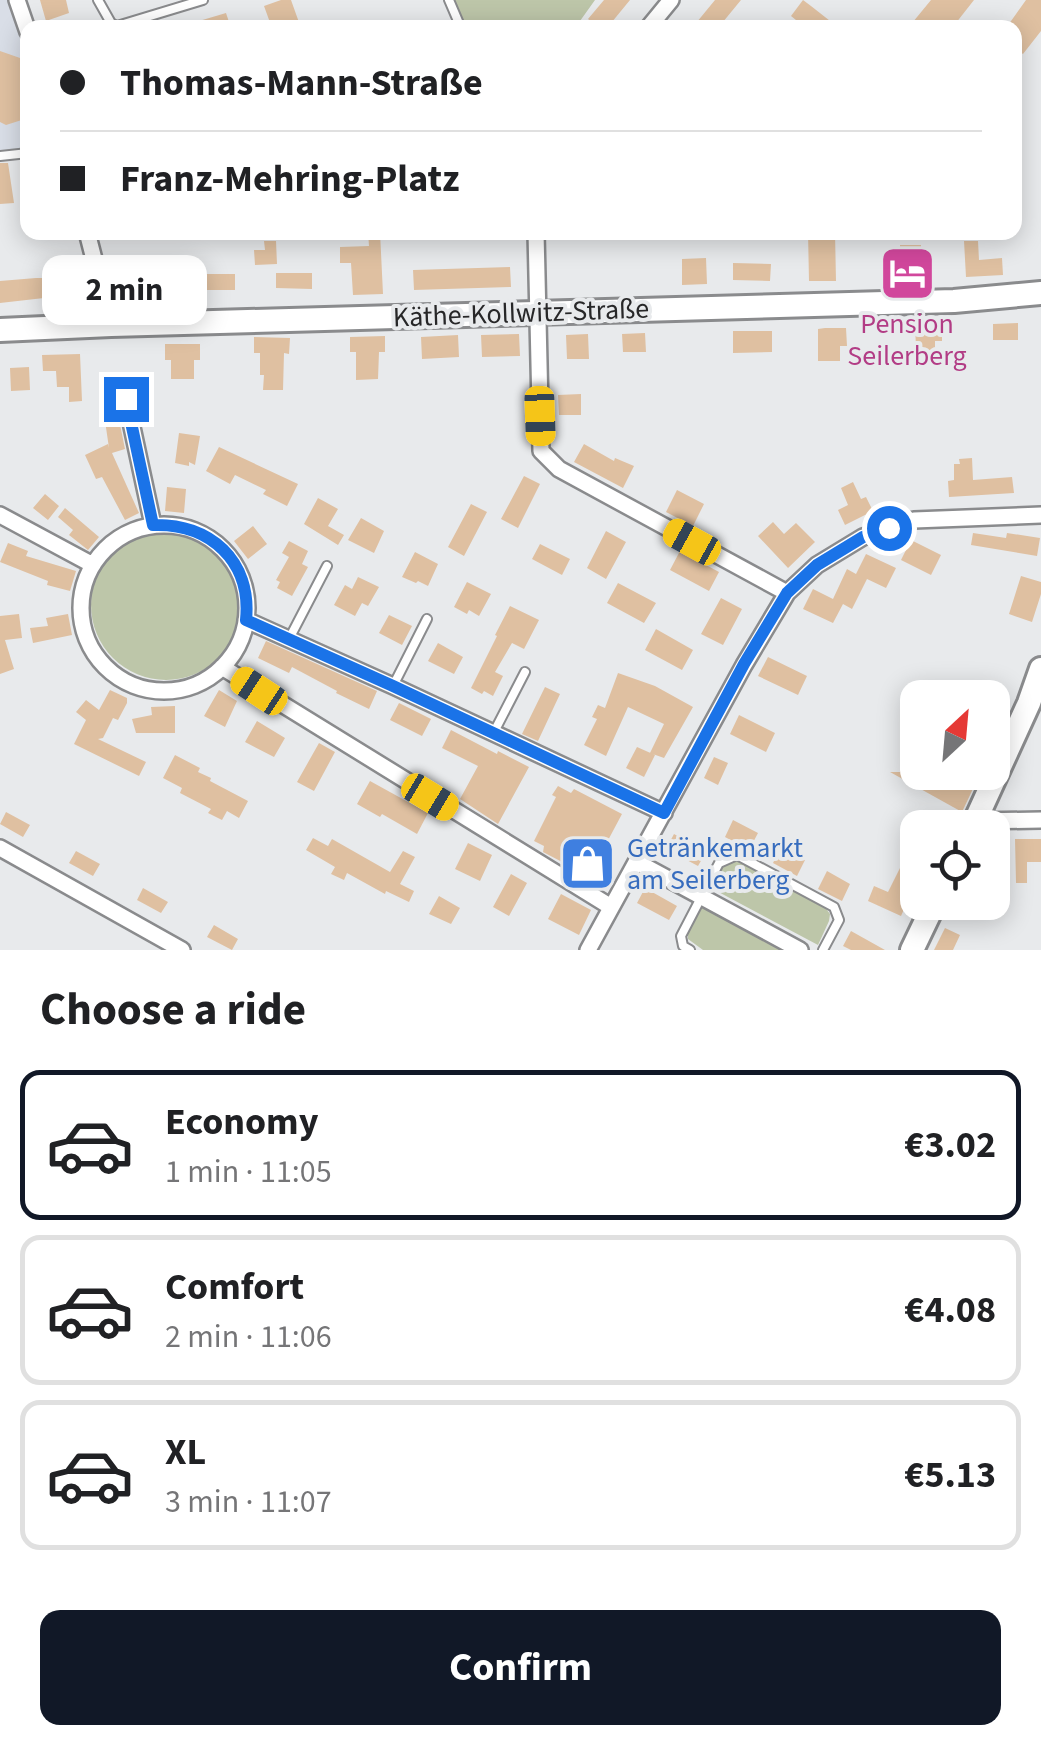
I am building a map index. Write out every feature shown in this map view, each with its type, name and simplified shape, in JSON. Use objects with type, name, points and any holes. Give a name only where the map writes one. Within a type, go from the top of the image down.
[{"type":"street","points":[[655,20],[671,0]]},
{"type":"street","points":[[89,240],[111,325]]},
{"type":"street","points":[[536,240],[541,451],[552,463],[787,593]]},
{"type":"street","name":"Käthe-Kollwitz-Straße","points":[[0,330],[954,301],[1041,293]]},
{"type":"street","points":[[126,399],[153,525]]},
{"type":"street","points":[[0,515],[93,565]]},
{"type":"street","points":[[588,950],[787,593],[817,565],[863,537],[914,520],[1041,515]]},
{"type":"street","points":[[153,525],[178,526],[213,541],[228,554],[245,588],[246,620],[238,644],[222,668],[199,683],[172,690],[135,685],[112,671],[94,650],[83,624],[82,596],[93,565],[122,536],[153,525]]},
{"type":"street","points":[[246,620],[664,813]]},
{"type":"street","points":[[222,668],[612,907]]},
{"type":"street","points":[[979,810],[1041,670]]},
{"type":"street","points":[[1010,822],[1041,820]]},
{"type":"street","points":[[0,848],[182,950]]},
{"type":"street","points":[[637,862],[800,950]]},
{"type":"street","points":[[912,950],[926,920]]},
{"type":"lane","points":[[137,20],[203,0]]},
{"type":"lane","points":[[289,639],[327,566]]},
{"type":"lane","points":[[393,686],[428,620]]},
{"type":"lane","points":[[494,732],[524,672]]},
{"type":"lane","points":[[690,950],[682,946],[681,936],[719,863],[736,855],[834,907],[840,920],[823,950]]},
{"type":"shaded area","points":[[0,0],[14,0],[21,20],[20,153],[0,155]]},
{"type":"green space","points":[[449,0],[595,0],[581,20],[458,20]]},
{"type":"green space","points":[[166,530],[195,536],[219,552],[235,576],[241,605],[235,634],[219,658],[195,674],[166,680],[137,674],[113,658],[97,634],[91,605],[97,576],[113,552],[137,536]]},
{"type":"green space","points":[[729,861],[742,862],[824,906],[830,914],[829,921],[818,945],[711,888]]},
{"type":"green space","points":[[701,906],[783,950],[703,950],[688,939]]},
{"type":"building","points":[[40,0],[66,0],[69,13],[46,20]]},
{"type":"building","points":[[291,0],[298,20],[269,20],[264,6]]},
{"type":"building","points":[[604,0],[630,0],[614,20],[588,19]]},
{"type":"building","points":[[715,0],[741,0],[725,20],[699,20]]},
{"type":"building","points":[[803,0],[829,20],[796,20],[791,16]]},
{"type":"building","points":[[931,0],[974,0],[958,20],[915,20]]},
{"type":"building","points":[[1026,0],[1041,0],[1041,31],[1023,54],[1022,20],[1012,20]]},
{"type":"building","points":[[226,13],[228,20],[202,20]]},
{"type":"building","points":[[0,51],[20,58],[20,121],[6,125],[0,122]]},
{"type":"building","points":[[0,163],[8,163],[14,203],[0,204]]},
{"type":"building","points":[[369,240],[380,240],[383,294],[353,295],[351,263],[340,263],[340,247],[369,246]]},
{"type":"building","points":[[808,240],[835,240],[836,281],[809,281]]},
{"type":"building","points":[[264,241],[276,241],[277,264],[255,265],[254,250],[265,250]]},
{"type":"building","points":[[964,241],[978,241],[979,260],[1002,258],[1003,275],[966,277]]},
{"type":"building","points":[[900,245],[921,245],[921,276],[894,276],[893,262],[900,262]]},
{"type":"building","points":[[706,258],[707,284],[682,285],[682,259]]},
{"type":"building","points":[[733,263],[771,264],[770,281],[733,280]]},
{"type":"building","points":[[510,267],[511,287],[414,290],[413,270]]},
{"type":"building","points":[[276,273],[312,273],[312,289],[276,288]]},
{"type":"building","points":[[200,274],[235,274],[235,290],[200,290]]},
{"type":"building","points":[[129,277],[165,277],[165,293],[129,292]]},
{"type":"building","points":[[78,278],[79,305],[45,306],[44,298],[0,303],[0,281]]},
{"type":"building","points":[[1018,323],[1018,340],[993,340],[993,324]]},
{"type":"building","points":[[915,325],[942,325],[942,341],[935,341],[935,357],[923,357],[923,347],[916,348]]},
{"type":"building","points":[[846,328],[847,346],[840,346],[840,361],[818,361],[818,329]]},
{"type":"building","points":[[733,331],[772,331],[772,352],[733,353]]},
{"type":"building","points":[[645,333],[646,352],[623,352],[622,334]]},
{"type":"building","points":[[519,334],[520,356],[482,357],[481,335]]},
{"type":"building","points":[[588,334],[589,359],[567,359],[566,335]]},
{"type":"building","points":[[458,335],[459,357],[422,359],[421,337]]},
{"type":"building","points":[[385,336],[385,352],[379,352],[378,379],[356,380],[356,352],[350,352],[350,337]]},
{"type":"building","points":[[254,337],[290,338],[289,354],[284,353],[283,390],[263,390],[264,375],[260,375],[260,353],[254,353]]},
{"type":"building","points":[[165,344],[200,344],[200,360],[194,360],[194,379],[171,379],[171,360],[165,360]]},
{"type":"building","points":[[80,354],[82,401],[69,402],[69,387],[57,387],[56,371],[43,371],[42,355]]},
{"type":"building","points":[[29,367],[30,390],[11,391],[10,368]]},
{"type":"building","points":[[581,394],[581,415],[559,415],[558,395]]},
{"type":"building","points":[[116,405],[125,449],[112,453],[139,513],[125,520],[102,477],[96,479],[85,455],[108,444],[109,448],[103,407]]},
{"type":"building","points":[[179,433],[200,436],[195,465],[175,463]]},
{"type":"building","points":[[584,444],[614,461],[615,458],[634,466],[623,488],[574,462]]},
{"type":"building","points":[[219,447],[298,484],[287,506],[235,475],[230,484],[206,471]]},
{"type":"building","points":[[972,458],[973,480],[1012,477],[1014,493],[949,497],[948,481],[954,480],[954,464],[960,464],[959,459]]},
{"type":"building","points":[[524,476],[540,484],[518,528],[501,519]]},
{"type":"building","points":[[853,482],[861,499],[866,497],[873,511],[845,525],[838,510],[848,505],[841,488]]},
{"type":"building","points":[[167,487],[186,489],[184,513],[165,511]]},
{"type":"building","points":[[677,490],[704,504],[693,526],[666,512]]},
{"type":"building","points":[[45,494],[59,506],[48,520],[33,508]]},
{"type":"building","points":[[318,498],[338,509],[328,526],[344,535],[338,545],[304,524]]},
{"type":"building","points":[[471,504],[487,512],[464,556],[448,547]]},
{"type":"building","points":[[65,508],[99,537],[88,550],[69,535],[73,530],[58,517]]},
{"type":"building","points":[[361,518],[384,531],[374,553],[348,540]]},
{"type":"building","points":[[773,522],[784,534],[796,523],[815,542],[788,568],[758,536]]},
{"type":"building","points":[[253,526],[267,544],[248,559],[234,541]]},
{"type":"building","points":[[606,531],[626,542],[606,579],[587,568]]},
{"type":"building","points":[[973,533],[1040,538],[1037,556],[971,545]]},
{"type":"building","points":[[911,540],[941,555],[931,575],[901,560]]},
{"type":"building","points":[[289,541],[308,551],[302,564],[308,567],[292,596],[277,588],[280,582],[276,580],[289,557],[282,553]]},
{"type":"building","points":[[8,543],[28,551],[26,556],[76,571],[70,591],[47,585],[48,581],[0,562]]},
{"type":"building","points":[[540,544],[570,559],[562,575],[532,559]]},
{"type":"building","points":[[680,551],[719,572],[709,591],[670,570]]},
{"type":"building","points":[[415,552],[438,564],[428,586],[402,577]]},
{"type":"building","points":[[866,554],[896,568],[886,588],[867,579],[852,609],[843,604],[833,623],[803,609],[813,589],[833,599],[847,569],[856,574]]},
{"type":"building","points":[[1021,576],[1041,582],[1032,622],[1009,614]]},
{"type":"building","points":[[358,577],[379,587],[368,606],[362,603],[355,616],[334,605],[345,585],[352,589]]},
{"type":"building","points":[[467,582],[491,594],[479,616],[454,607]]},
{"type":"building","points":[[618,583],[656,603],[644,623],[607,603]]},
{"type":"building","points":[[721,598],[742,609],[723,645],[701,634]]},
{"type":"building","points":[[510,606],[539,620],[524,649],[512,643],[495,672],[503,676],[493,696],[484,691],[482,694],[471,688]]},
{"type":"building","points":[[19,614],[22,638],[5,640],[14,669],[0,674],[0,616]]},
{"type":"building","points":[[68,614],[72,635],[33,643],[30,628],[48,626],[46,618]]},
{"type":"building","points":[[389,615],[412,626],[402,645],[379,633]]},
{"type":"building","points":[[656,629],[693,650],[682,670],[645,650]]},
{"type":"building","points":[[266,641],[377,691],[369,709],[292,667],[289,673],[258,658]]},
{"type":"building","points":[[438,643],[463,657],[454,674],[428,661]]},
{"type":"building","points":[[768,657],[807,676],[798,695],[758,676]]},
{"type":"building","points":[[618,673],[655,686],[693,707],[664,758],[650,753],[664,724],[628,707],[606,756],[584,745],[597,719],[592,717],[598,705],[605,708]]},
{"type":"building","points":[[545,687],[560,694],[538,741],[522,734]]},
{"type":"building","points":[[110,690],[127,698],[127,703],[118,720],[113,718],[103,738],[98,739],[146,762],[139,776],[74,744],[86,720],[76,712],[86,700],[99,710]]},
{"type":"building","points":[[219,690],[237,701],[225,727],[204,716]]},
{"type":"building","points":[[399,703],[431,719],[422,736],[390,720]]},
{"type":"building","points":[[175,706],[175,733],[136,733],[132,719],[152,715],[151,707]]},
{"type":"building","points":[[739,715],[775,733],[766,752],[730,734]]},
{"type":"building","points":[[257,721],[285,738],[274,757],[245,742]]},
{"type":"building","points":[[451,730],[529,767],[498,824],[460,799],[478,766],[442,748]]},
{"type":"building","points":[[319,743],[335,752],[314,791],[297,782]]},
{"type":"building","points":[[637,747],[655,755],[644,777],[626,768]]},
{"type":"building","points":[[175,755],[200,768],[198,772],[210,781],[248,801],[239,818],[227,811],[222,820],[208,813],[211,809],[180,793],[182,788],[163,778]]},
{"type":"building","points":[[714,757],[728,763],[718,785],[704,778]]},
{"type":"building","points":[[370,781],[428,813],[417,834],[357,804]]},
{"type":"building","points":[[558,786],[571,793],[574,789],[622,814],[589,876],[543,852],[544,846],[534,841]]},
{"type":"building","points":[[922,790],[972,790],[963,810]]},
{"type":"building","points":[[6,812],[30,825],[23,837],[0,824]]},
{"type":"building","points":[[733,820],[758,833],[749,850],[725,837]]},
{"type":"building","points":[[674,834],[706,852],[698,866],[666,849]]},
{"type":"building","points":[[313,838],[328,846],[332,839],[390,872],[403,851],[415,857],[400,884],[414,891],[409,902],[347,873],[344,880],[331,874],[335,867],[306,850]]},
{"type":"building","points":[[1015,839],[1041,839],[1041,862],[1027,862],[1027,883],[1016,883]]},
{"type":"building","points":[[468,843],[492,855],[480,881],[455,869]]},
{"type":"building","points":[[781,847],[805,860],[797,876],[773,863]]},
{"type":"building","points":[[76,851],[100,864],[93,876],[69,863]]},
{"type":"building","points":[[900,868],[900,916],[868,901],[874,886],[888,892]]},
{"type":"building","points":[[827,871],[850,884],[842,901],[818,889]]},
{"type":"building","points":[[511,874],[527,883],[509,916],[493,907]]},
{"type":"building","points":[[143,888],[168,902],[161,913],[137,900]]},
{"type":"building","points":[[645,888],[677,906],[669,920],[637,903]]},
{"type":"building","points":[[561,894],[591,910],[579,935],[548,919]]},
{"type":"building","points":[[439,896],[460,908],[451,924],[429,914]]},
{"type":"building","points":[[214,925],[238,939],[232,950],[207,937]]},
{"type":"building","points":[[945,928],[960,935],[953,950],[934,950]]},
{"type":"building","points":[[851,931],[885,950],[851,950],[843,946]]},
{"type":"place","name":"Pension Seilerberg","points":[[907,273]]},
{"type":"place","name":"Getränkemarkt am Seilerberg","points":[[588,864]]},
{"type":"route","points":[[126,399],[153,525],[178,526],[196,532],[228,554],[245,588],[246,620],[664,813],[787,593],[817,565],[863,537],[889,528]]}]
